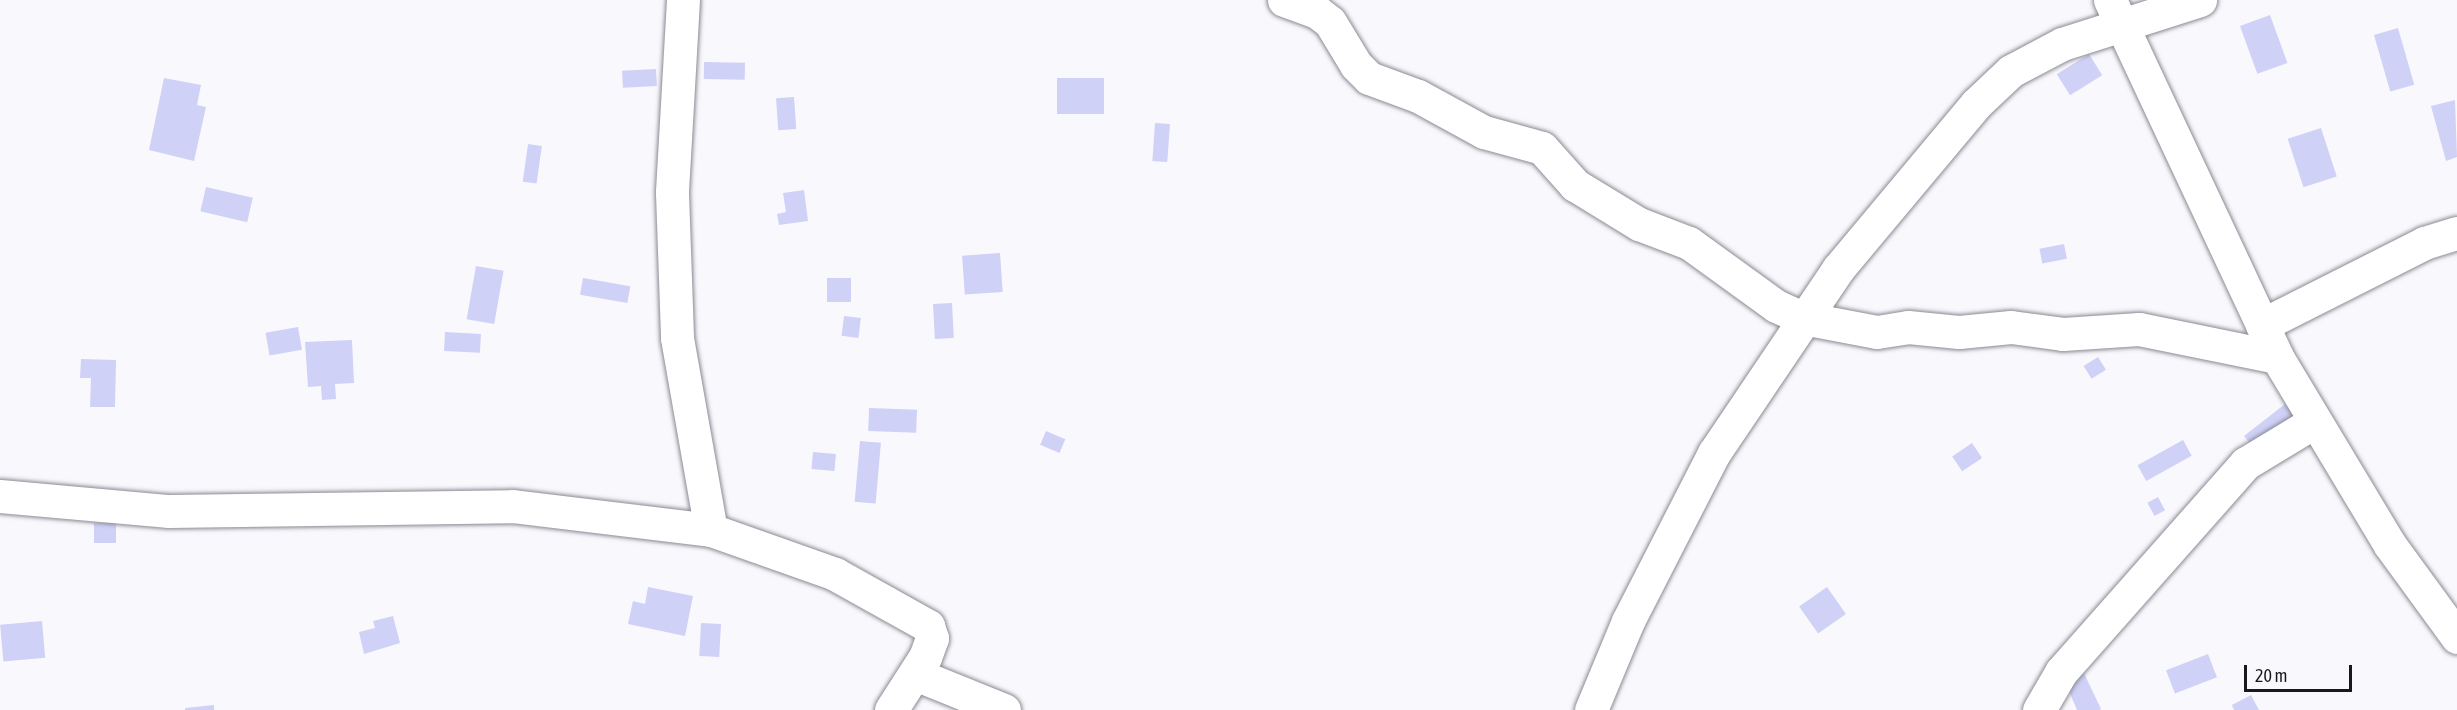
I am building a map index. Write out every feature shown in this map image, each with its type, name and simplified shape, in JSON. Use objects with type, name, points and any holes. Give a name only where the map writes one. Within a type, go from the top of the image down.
[{"type":"street","points":[[683,0],[672,193],[677,338],[711,530]]},
{"type":"street","points":[[1284,0],[1317,12],[1330,22],[1356,65],[1369,78],[1418,96],[1484,132],[1542,148],[1575,185],[1639,224],[1689,243],[1776,306],[1803,318],[1877,332],[1908,327],[1959,332],[2012,327],[2063,334],[2139,330],[2277,357]]},
{"type":"street","points":[[1591,710],[1628,621],[1714,453],[1803,318],[1887,209],[1976,104],[2011,70],[2115,13],[2200,0]]},
{"type":"street","points":[[2115,13],[2277,357],[2390,545],[2457,637]]},
{"type":"street","points":[[2262,325],[2424,243],[2457,233]]},
{"type":"street","points":[[2038,710],[2069,663],[2246,463],[2314,422]]},
{"type":"street","points":[[0,496],[169,511],[513,506],[711,530],[835,574],[923,621],[932,638],[915,674],[891,710]]},
{"type":"street","points":[[915,674],[1004,710]]},
{"type":"building","points":[[2270,15],[2287,63],[2257,74],[2240,26]]},
{"type":"building","points":[[2398,28],[2414,85],[2390,92],[2374,35]]},
{"type":"building","points":[[2089,54],[2102,75],[2070,95],[2057,74]]},
{"type":"building","points":[[704,62],[745,63],[745,80],[704,79]]},
{"type":"building","points":[[656,69],[657,86],[623,88],[622,71]]},
{"type":"building","points":[[164,78],[201,85],[197,105],[206,107],[194,161],[149,150]]},
{"type":"building","points":[[1057,78],[1104,78],[1104,114],[1057,114]]},
{"type":"building","points":[[794,97],[796,129],[778,130],[776,98]]},
{"type":"building","points":[[2455,100],[2457,157],[2446,161],[2431,106]]},
{"type":"building","points":[[1155,123],[1170,124],[1167,162],[1152,161]]},
{"type":"building","points":[[2321,128],[2337,177],[2303,187],[2288,139]]},
{"type":"building","points":[[528,144],[542,146],[537,184],[523,182]]},
{"type":"building","points":[[206,187],[253,198],[247,222],[200,211]]},
{"type":"building","points":[[804,190],[808,221],[779,225],[777,214],[786,212],[783,193]]},
{"type":"building","points":[[2064,244],[2067,259],[2042,263],[2039,249]]},
{"type":"building","points":[[1000,253],[1003,292],[965,295],[962,256]]},
{"type":"building","points":[[476,266],[504,271],[494,324],[467,319]]},
{"type":"building","points":[[583,278],[630,286],[627,303],[580,295]]},
{"type":"building","points":[[827,278],[851,278],[851,302],[827,302]]},
{"type":"building","points":[[952,303],[954,338],[935,339],[933,304]]},
{"type":"building","points":[[844,316],[861,318],[858,338],[842,336]]},
{"type":"building","points":[[298,327],[302,350],[269,355],[266,333]]},
{"type":"building","points":[[445,332],[481,334],[480,353],[444,351]]},
{"type":"building","points":[[352,340],[354,383],[335,384],[336,399],[322,400],[321,386],[308,387],[305,342]]},
{"type":"building","points":[[2098,357],[2106,370],[2092,379],[2084,366]]},
{"type":"building","points":[[81,359],[116,360],[115,407],[90,407],[91,378],[80,378]]},
{"type":"building","points":[[2285,404],[2296,418],[2255,450],[2244,436]]},
{"type":"building","points":[[869,408],[917,410],[916,433],[868,431]]},
{"type":"building","points":[[1046,431],[1065,439],[1059,453],[1040,445]]},
{"type":"building","points":[[2183,440],[2192,456],[2146,481],[2138,465]]},
{"type":"building","points":[[860,441],[881,443],[876,504],[855,502]]},
{"type":"building","points":[[1972,443],[1982,458],[1962,471],[1952,456]]},
{"type":"building","points":[[813,452],[836,454],[834,471],[812,469]]},
{"type":"building","points":[[2158,497],[2165,510],[2154,516],[2147,503]]},
{"type":"building","points":[[94,523],[116,523],[116,543],[94,543]]},
{"type":"building","points":[[648,587],[693,596],[685,636],[628,624],[633,601],[645,604]]},
{"type":"building","points":[[1827,587],[1846,614],[1818,634],[1799,607]]},
{"type":"building","points":[[393,616],[400,643],[364,654],[359,632],[375,628],[373,621]]},
{"type":"building","points":[[42,621],[45,658],[3,662],[0,625]]},
{"type":"building","points":[[701,623],[721,624],[719,657],[699,656]]},
{"type":"building","points":[[2208,654],[2217,677],[2175,693],[2166,670]]},
{"type":"building","points":[[2082,669],[2101,709],[2099,710],[2077,710],[2063,677]]},
{"type":"building","points":[[2251,695],[2259,710],[2234,710],[2232,705]]},
{"type":"building","points":[[214,705],[214,710],[185,710],[185,708]]}]
